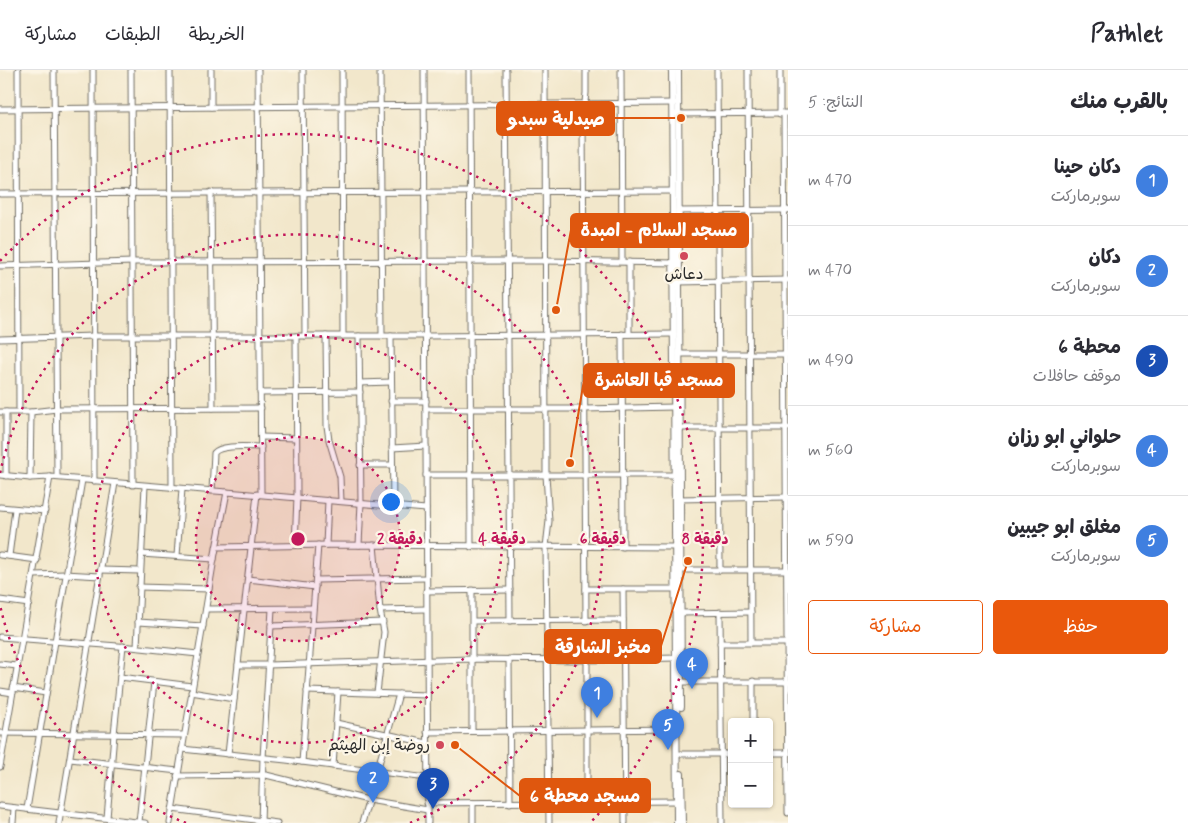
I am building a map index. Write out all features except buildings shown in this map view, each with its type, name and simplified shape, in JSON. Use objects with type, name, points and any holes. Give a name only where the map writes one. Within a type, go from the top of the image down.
[{"type":"main road","points":[[672,70],[675,103],[678,212],[676,305],[680,428],[675,589],[677,729],[682,823]]},
{"type":"main road","points":[[675,103],[678,70]]},
{"type":"main road","points":[[675,114],[672,191],[676,263],[679,282],[674,334],[674,407],[675,475],[678,499],[680,570],[681,682],[677,823]]},
{"type":"street","points":[[18,70],[19,412]]},
{"type":"street","points":[[54,70],[57,338],[56,477]]},
{"type":"street","points":[[93,70],[94,481]]},
{"type":"street","points":[[131,70],[133,485]]},
{"type":"street","points":[[170,70],[172,488]]},
{"type":"street","points":[[211,70],[211,107]]},
{"type":"street","points":[[228,754],[259,494],[261,408],[258,70]]},
{"type":"street","points":[[303,70],[305,336]]},
{"type":"street","points":[[342,70],[343,336]]},
{"type":"street","points":[[380,70],[382,336]]},
{"type":"street","points":[[424,70],[428,823]]},
{"type":"street","points":[[469,70],[470,547]]},
{"type":"street","points":[[506,70],[510,621]]},
{"type":"street","points":[[544,70],[549,823]]},
{"type":"street","points":[[586,70],[583,120],[586,620]]},
{"type":"street","points":[[621,70],[622,261]]},
{"type":"street","points":[[717,70],[720,570]]},
{"type":"street","points":[[748,70],[751,643]]},
{"type":"street","points":[[780,70],[784,114],[786,210],[788,813]]},
{"type":"street","points":[[0,109],[675,103]]},
{"type":"street","points":[[675,114],[784,114]]},
{"type":"street","points":[[0,194],[672,191]]},
{"type":"street","points":[[211,192],[213,408]]},
{"type":"street","points":[[678,212],[786,210]]},
{"type":"street","points":[[0,266],[133,262],[622,261],[676,263]]},
{"type":"street","points":[[629,262],[629,334]]},
{"type":"street","points":[[679,282],[786,280]]},
{"type":"street","points":[[622,334],[623,547]]},
{"type":"street","points":[[0,338],[674,334]]},
{"type":"street","points":[[295,545],[297,497],[296,336]]},
{"type":"street","points":[[326,336],[327,434],[340,477],[341,501]]},
{"type":"street","points":[[358,545],[361,503],[359,336]]},
{"type":"street","points":[[390,336],[393,506]]},
{"type":"street","points":[[679,354],[786,354]]},
{"type":"street","points":[[360,383],[391,382]]},
{"type":"street","points":[[260,393],[360,392]]},
{"type":"street","points":[[391,401],[426,401]]},
{"type":"street","points":[[426,409],[674,407]]},
{"type":"street","points":[[0,412],[31,412],[57,409],[261,408]]},
{"type":"street","points":[[6,412],[6,476]]},
{"type":"street","points":[[30,478],[31,412]]},
{"type":"street","points":[[680,428],[787,428]]},
{"type":"street","points":[[261,437],[296,438]]},
{"type":"street","points":[[392,448],[426,446]]},
{"type":"street","points":[[212,492],[215,450],[222,447],[261,447]]},
{"type":"street","points":[[360,465],[392,465]]},
{"type":"street","points":[[0,475],[30,478],[56,477],[212,492],[297,497],[426,509]]},
{"type":"street","points":[[426,475],[675,475]]},
{"type":"street","points":[[0,767],[50,477]]},
{"type":"street","points":[[27,809],[82,480]]},
{"type":"street","points":[[59,823],[115,483]]},
{"type":"street","points":[[137,647],[140,554],[145,486]]},
{"type":"street","points":[[177,556],[182,489]]},
{"type":"street","points":[[170,823],[192,686],[227,492]]},
{"type":"street","points":[[678,499],[787,497]]},
{"type":"street","points":[[326,545],[328,500]]},
{"type":"street","points":[[0,507],[45,511]]},
{"type":"street","points":[[9,556],[15,509]]},
{"type":"street","points":[[302,762],[318,545]]},
{"type":"street","points":[[216,547],[358,545],[586,548],[675,547]]},
{"type":"street","points":[[374,546],[376,579],[384,638],[376,692]]},
{"type":"street","points":[[140,554],[214,559]]},
{"type":"street","points":[[0,555],[37,560]]},
{"type":"street","points":[[101,570],[140,570]]},
{"type":"street","points":[[680,570],[787,570]]},
{"type":"street","points":[[34,575],[100,576]]},
{"type":"street","points":[[316,580],[426,578]]},
{"type":"street","points":[[248,580],[315,587]]},
{"type":"street","points":[[139,588],[209,589]]},
{"type":"street","points":[[586,589],[675,589]]},
{"type":"street","points":[[623,589],[625,823]]},
{"type":"street","points":[[472,590],[472,731]]},
{"type":"street","points":[[426,591],[510,590]]},
{"type":"street","points":[[0,600],[28,604]]},
{"type":"street","points":[[206,609],[314,608]]},
{"type":"street","points":[[261,822],[272,609]]},
{"type":"street","points":[[380,610],[426,609]]},
{"type":"street","points":[[720,612],[722,823]]},
{"type":"street","points":[[680,613],[751,612]]},
{"type":"street","points":[[472,621],[623,620]]},
{"type":"street","points":[[138,622],[203,626]]},
{"type":"street","points":[[271,626],[382,622]]},
{"type":"street","points":[[0,637],[137,647],[198,654]]},
{"type":"street","points":[[720,643],[787,643]]},
{"type":"street","points":[[104,820],[112,764],[124,646]]},
{"type":"street","points":[[238,665],[472,659],[587,660],[676,658]]},
{"type":"street","points":[[509,659],[510,803]]},
{"type":"street","points":[[587,660],[587,802]]},
{"type":"street","points":[[0,664],[17,666]]},
{"type":"street","points":[[120,677],[192,686]]},
{"type":"street","points":[[753,681],[753,718]]},
{"type":"street","points":[[0,806],[104,820],[142,823],[148,734],[154,682]]},
{"type":"street","points":[[681,682],[788,682]]},
{"type":"street","points":[[0,691],[46,693]]},
{"type":"street","points":[[307,691],[427,695]]},
{"type":"street","points":[[191,692],[234,698]]},
{"type":"street","points":[[333,766],[338,692]]},
{"type":"street","points":[[362,823],[399,694]]},
{"type":"street","points":[[336,724],[427,743]]},
{"type":"street","points":[[427,732],[677,729]]},
{"type":"street","points":[[0,733],[184,734]]},
{"type":"street","points":[[182,749],[427,778]]},
{"type":"street","points":[[773,753],[788,753]]},
{"type":"street","points":[[679,754],[728,754]]},
{"type":"street","points":[[70,760],[146,768],[178,774],[262,774],[368,800],[428,810]]},
{"type":"street","points":[[427,803],[677,801]]},
{"type":"street","points":[[473,803],[473,823]]},
{"type":"street","points":[[12,823],[14,808]]},
{"type":"street","points":[[172,809],[277,823]]},
{"type":"place","name":"صيدلية سبدو","points":[[681,118]]},
{"type":"place","name":"دعاش","points":[[684,256]]},
{"type":"place","name":"مسجد السلام - امبدة","points":[[556,310]]},
{"type":"place","name":"مسجد قبا العاشرة","points":[[570,463]]},
{"type":"place","name":"مخبز الشارقة","points":[[688,561]]},
{"type":"place","name":"حلواني ابو رزان","points":[[692,689]]},
{"type":"place","name":"دكان حينا","points":[[597,718]]},
{"type":"place","name":"روضة إبن الهيثم","points":[[440,745]]},
{"type":"place","name":"مسجد محطة 6","points":[[455,745]]},
{"type":"place","name":"مغلق ابو جيبين","points":[[668,750]]},
{"type":"place","name":"دكان","points":[[373,803]]},
{"type":"place","name":"محطة 6","points":[[433,809]]}]
